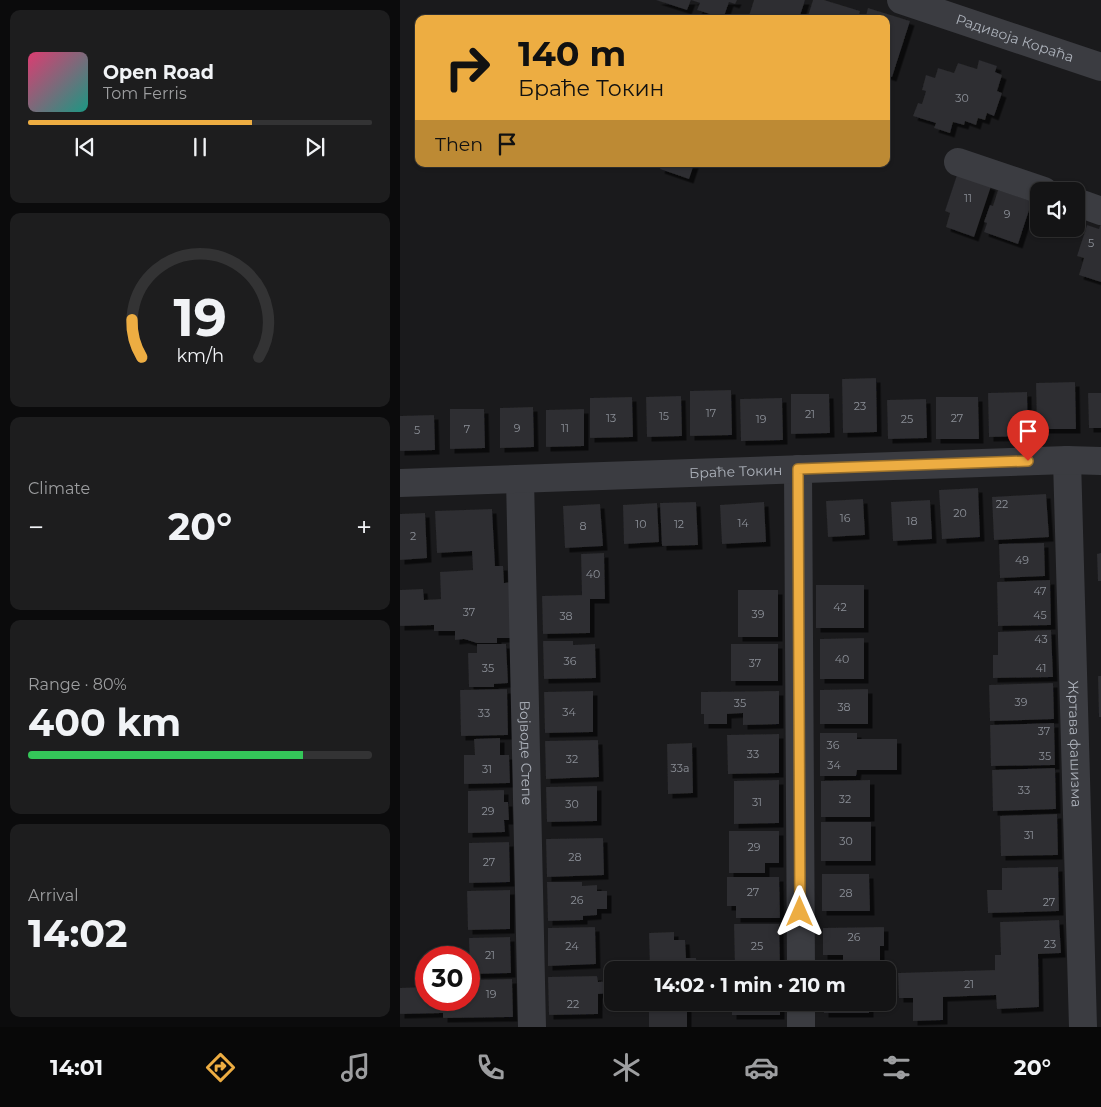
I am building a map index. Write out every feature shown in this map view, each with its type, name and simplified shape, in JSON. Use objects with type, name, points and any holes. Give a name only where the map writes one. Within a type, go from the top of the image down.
[{"type":"street","name":"Радивоја Кораћа","points":[[901,0],[1101,67]]},
{"type":"street","points":[[958,162],[1030,186]]},
{"type":"street","points":[[1085,205],[1101,211]]},
{"type":"street","name":"Браће Токин","points":[[400,483],[1067,460],[1101,461]]},
{"type":"street","name":"Жртава фашизма","points":[[1067,460],[1083,1027]]},
{"type":"street","points":[[798,469],[801,961]]},
{"type":"street","name":"Војводе Степе","points":[[520,479],[532,1027]]},
{"type":"street","points":[[801,1011],[801,1027]]},
{"type":"building","points":[[656,0],[691,0],[687,10]]},
{"type":"building","points":[[691,0],[737,0],[735,4],[729,2],[724,15],[710,15],[697,10],[700,3]]},
{"type":"building","points":[[754,0],[805,0],[800,15],[749,15]]},
{"type":"building","points":[[813,0],[824,0],[860,11],[859,15],[808,15]]},
{"type":"building","points":[[868,8],[910,21],[892,77],[890,76],[890,15],[866,15]]},
{"type":"building","points":[[979,60],[997,66],[995,72],[1002,75],[997,91],[1002,93],[994,116],[987,113],[985,120],[978,118],[976,125],[965,121],[964,125],[953,122],[950,133],[934,128],[936,123],[913,116],[918,103],[922,104],[926,91],[922,90],[926,75],[935,78],[938,68],[954,73],[958,63],[977,69]]},
{"type":"building","points":[[661,167],[693,167],[689,179],[660,169]]},
{"type":"building","points":[[957,175],[991,186],[974,237],[946,227],[950,213],[945,211]]},
{"type":"building","points":[[998,190],[1030,200],[1030,207],[1018,244],[984,232],[987,223],[984,222],[990,205],[993,206]]},
{"type":"building","points":[[1101,223],[1101,282],[1079,275],[1084,258],[1077,256],[1083,237],[1085,237],[1087,225],[1099,229]]},
{"type":"building","points":[[876,378],[877,432],[843,433],[842,379]]},
{"type":"building","points":[[1075,382],[1076,429],[1037,429],[1036,383]]},
{"type":"building","points":[[731,390],[732,435],[690,436],[690,391]]},
{"type":"building","points":[[1027,392],[1028,436],[989,437],[988,393]]},
{"type":"building","points":[[1088,393],[1101,393],[1101,428],[1089,428]]},
{"type":"building","points":[[791,394],[829,394],[830,433],[791,434]]},
{"type":"building","points":[[681,396],[682,436],[647,437],[646,397]]},
{"type":"building","points":[[632,397],[633,437],[590,438],[590,398]]},
{"type":"building","points":[[936,397],[978,397],[979,439],[936,439]]},
{"type":"building","points":[[782,398],[783,440],[741,441],[740,399]]},
{"type":"building","points":[[926,399],[927,438],[888,439],[887,400]]},
{"type":"building","points":[[533,407],[534,447],[500,448],[500,408]]},
{"type":"building","points":[[450,409],[484,409],[485,448],[450,449]]},
{"type":"building","points":[[584,409],[584,446],[546,447],[546,410]]},
{"type":"building","points":[[434,415],[435,450],[400,451],[400,416]]},
{"type":"building","points":[[978,488],[980,537],[942,539],[939,490]]},
{"type":"building","points":[[1046,494],[1049,537],[994,540],[992,497]]},
{"type":"building","points":[[863,499],[865,535],[828,537],[826,501]]},
{"type":"building","points":[[930,500],[932,539],[893,541],[891,502]]},
{"type":"building","points":[[696,502],[698,545],[662,546],[660,503]]},
{"type":"building","points":[[764,502],[766,542],[722,544],[720,505]]},
{"type":"building","points":[[657,503],[659,542],[624,544],[623,505]]},
{"type":"building","points":[[600,504],[603,546],[565,548],[563,506]]},
{"type":"building","points":[[492,509],[495,566],[503,566],[504,583],[513,582],[514,638],[497,638],[497,643],[477,643],[464,639],[455,640],[455,631],[434,631],[434,625],[400,626],[400,590],[423,589],[424,600],[441,599],[440,572],[473,570],[472,551],[437,553],[435,511]]},
{"type":"building","points":[[425,513],[427,558],[400,560],[400,514]]},
{"type":"building","points":[[1044,543],[1045,576],[1000,578],[999,544]]},
{"type":"building","points":[[604,553],[605,599],[590,599],[590,633],[543,634],[542,596],[582,595],[581,554]]},
{"type":"building","points":[[1101,553],[1101,581],[1098,581],[1097,554]]},
{"type":"building","points":[[1050,580],[1051,625],[998,626],[997,582]]},
{"type":"building","points":[[816,585],[864,585],[864,628],[816,628]]},
{"type":"building","points":[[738,590],[778,590],[778,637],[738,637]]},
{"type":"building","points":[[1051,630],[1053,677],[993,678],[993,655],[998,655],[998,632]]},
{"type":"building","points":[[864,638],[864,679],[820,679],[820,639]]},
{"type":"building","points":[[543,641],[573,641],[573,645],[595,644],[596,678],[544,679]]},
{"type":"building","points":[[477,644],[506,644],[508,683],[494,684],[494,687],[469,687],[468,653],[477,653]]},
{"type":"building","points":[[731,644],[778,644],[778,681],[731,681]]},
{"type":"building","points":[[1098,676],[1101,676],[1101,717],[1099,717]]},
{"type":"building","points":[[1053,683],[1054,719],[990,721],[989,685]]},
{"type":"building","points":[[507,689],[508,735],[461,736],[460,690]]},
{"type":"building","points":[[868,689],[868,724],[820,724],[820,690]]},
{"type":"building","points":[[593,691],[593,732],[545,733],[544,692]]},
{"type":"building","points":[[779,691],[779,724],[743,725],[743,713],[727,714],[727,724],[704,724],[704,714],[701,714],[701,692]]},
{"type":"building","points":[[1054,723],[1055,765],[991,766],[990,725]]},
{"type":"building","points":[[820,733],[857,733],[857,739],[897,739],[897,770],[857,770],[856,776],[820,776]]},
{"type":"building","points":[[779,734],[779,773],[728,774],[727,735]]},
{"type":"building","points":[[500,738],[500,755],[509,755],[510,783],[464,784],[464,755],[475,755],[474,739]]},
{"type":"building","points":[[598,740],[599,777],[546,779],[545,741]]},
{"type":"building","points":[[692,743],[693,793],[668,794],[667,744]]},
{"type":"building","points":[[1055,768],[1056,809],[993,811],[992,770]]},
{"type":"building","points":[[779,780],[779,823],[734,824],[734,781]]},
{"type":"building","points":[[870,780],[870,817],[821,817],[821,781]]},
{"type":"building","points":[[597,786],[597,821],[547,822],[546,787]]},
{"type":"building","points":[[504,790],[504,802],[508,802],[509,820],[504,820],[505,832],[468,833],[468,791]]},
{"type":"building","points":[[1057,814],[1058,855],[1001,856],[1000,816]]},
{"type":"building","points":[[821,822],[871,822],[871,861],[821,861]]},
{"type":"building","points":[[729,831],[779,831],[779,863],[765,863],[765,873],[729,873]]},
{"type":"building","points":[[603,838],[604,875],[547,877],[546,839]]},
{"type":"building","points":[[509,842],[510,882],[469,883],[469,843]]},
{"type":"building","points":[[1058,867],[1059,911],[988,913],[987,890],[1002,890],[1002,868]]},
{"type":"building","points":[[822,874],[869,874],[870,911],[822,911]]},
{"type":"building","points":[[727,877],[779,877],[780,918],[736,918],[736,906],[727,906]]},
{"type":"building","points":[[547,882],[582,882],[582,886],[597,885],[597,891],[607,891],[607,909],[597,909],[597,915],[583,916],[583,920],[548,921]]},
{"type":"building","points":[[510,890],[510,929],[468,930],[467,891]]},
{"type":"building","points":[[1059,920],[1061,953],[1038,954],[1039,1007],[997,1009],[996,995],[943,997],[943,1020],[913,1021],[913,998],[899,998],[898,973],[995,970],[995,955],[1001,955],[1000,922]]},
{"type":"building","points":[[734,924],[779,924],[780,961],[735,961]]},
{"type":"building","points":[[595,927],[596,964],[548,966],[548,928]]},
{"type":"building","points":[[884,927],[884,946],[880,946],[880,961],[843,961],[843,955],[823,955],[823,928]]},
{"type":"building","points":[[674,932],[674,940],[685,940],[686,958],[696,958],[696,961],[650,961],[649,933]]},
{"type":"building","points":[[510,937],[511,973],[480,974],[480,946],[469,946],[469,938]]},
{"type":"building","points":[[597,976],[598,982],[604,982],[604,994],[598,994],[598,1014],[549,1015],[548,977]]},
{"type":"building","points":[[512,979],[513,1017],[443,1018],[443,1013],[400,1014],[400,988],[415,987],[415,1011],[480,1011],[480,980]]},
{"type":"building","points":[[649,1011],[687,1011],[687,1027],[649,1027]]},
{"type":"building","points":[[732,1011],[780,1011],[780,1015],[732,1015]]},
{"type":"building","points":[[824,1011],[869,1011],[869,1013],[824,1013]]},
{"type":"route","points":[[800,912],[798,469],[1028,461]]}]
